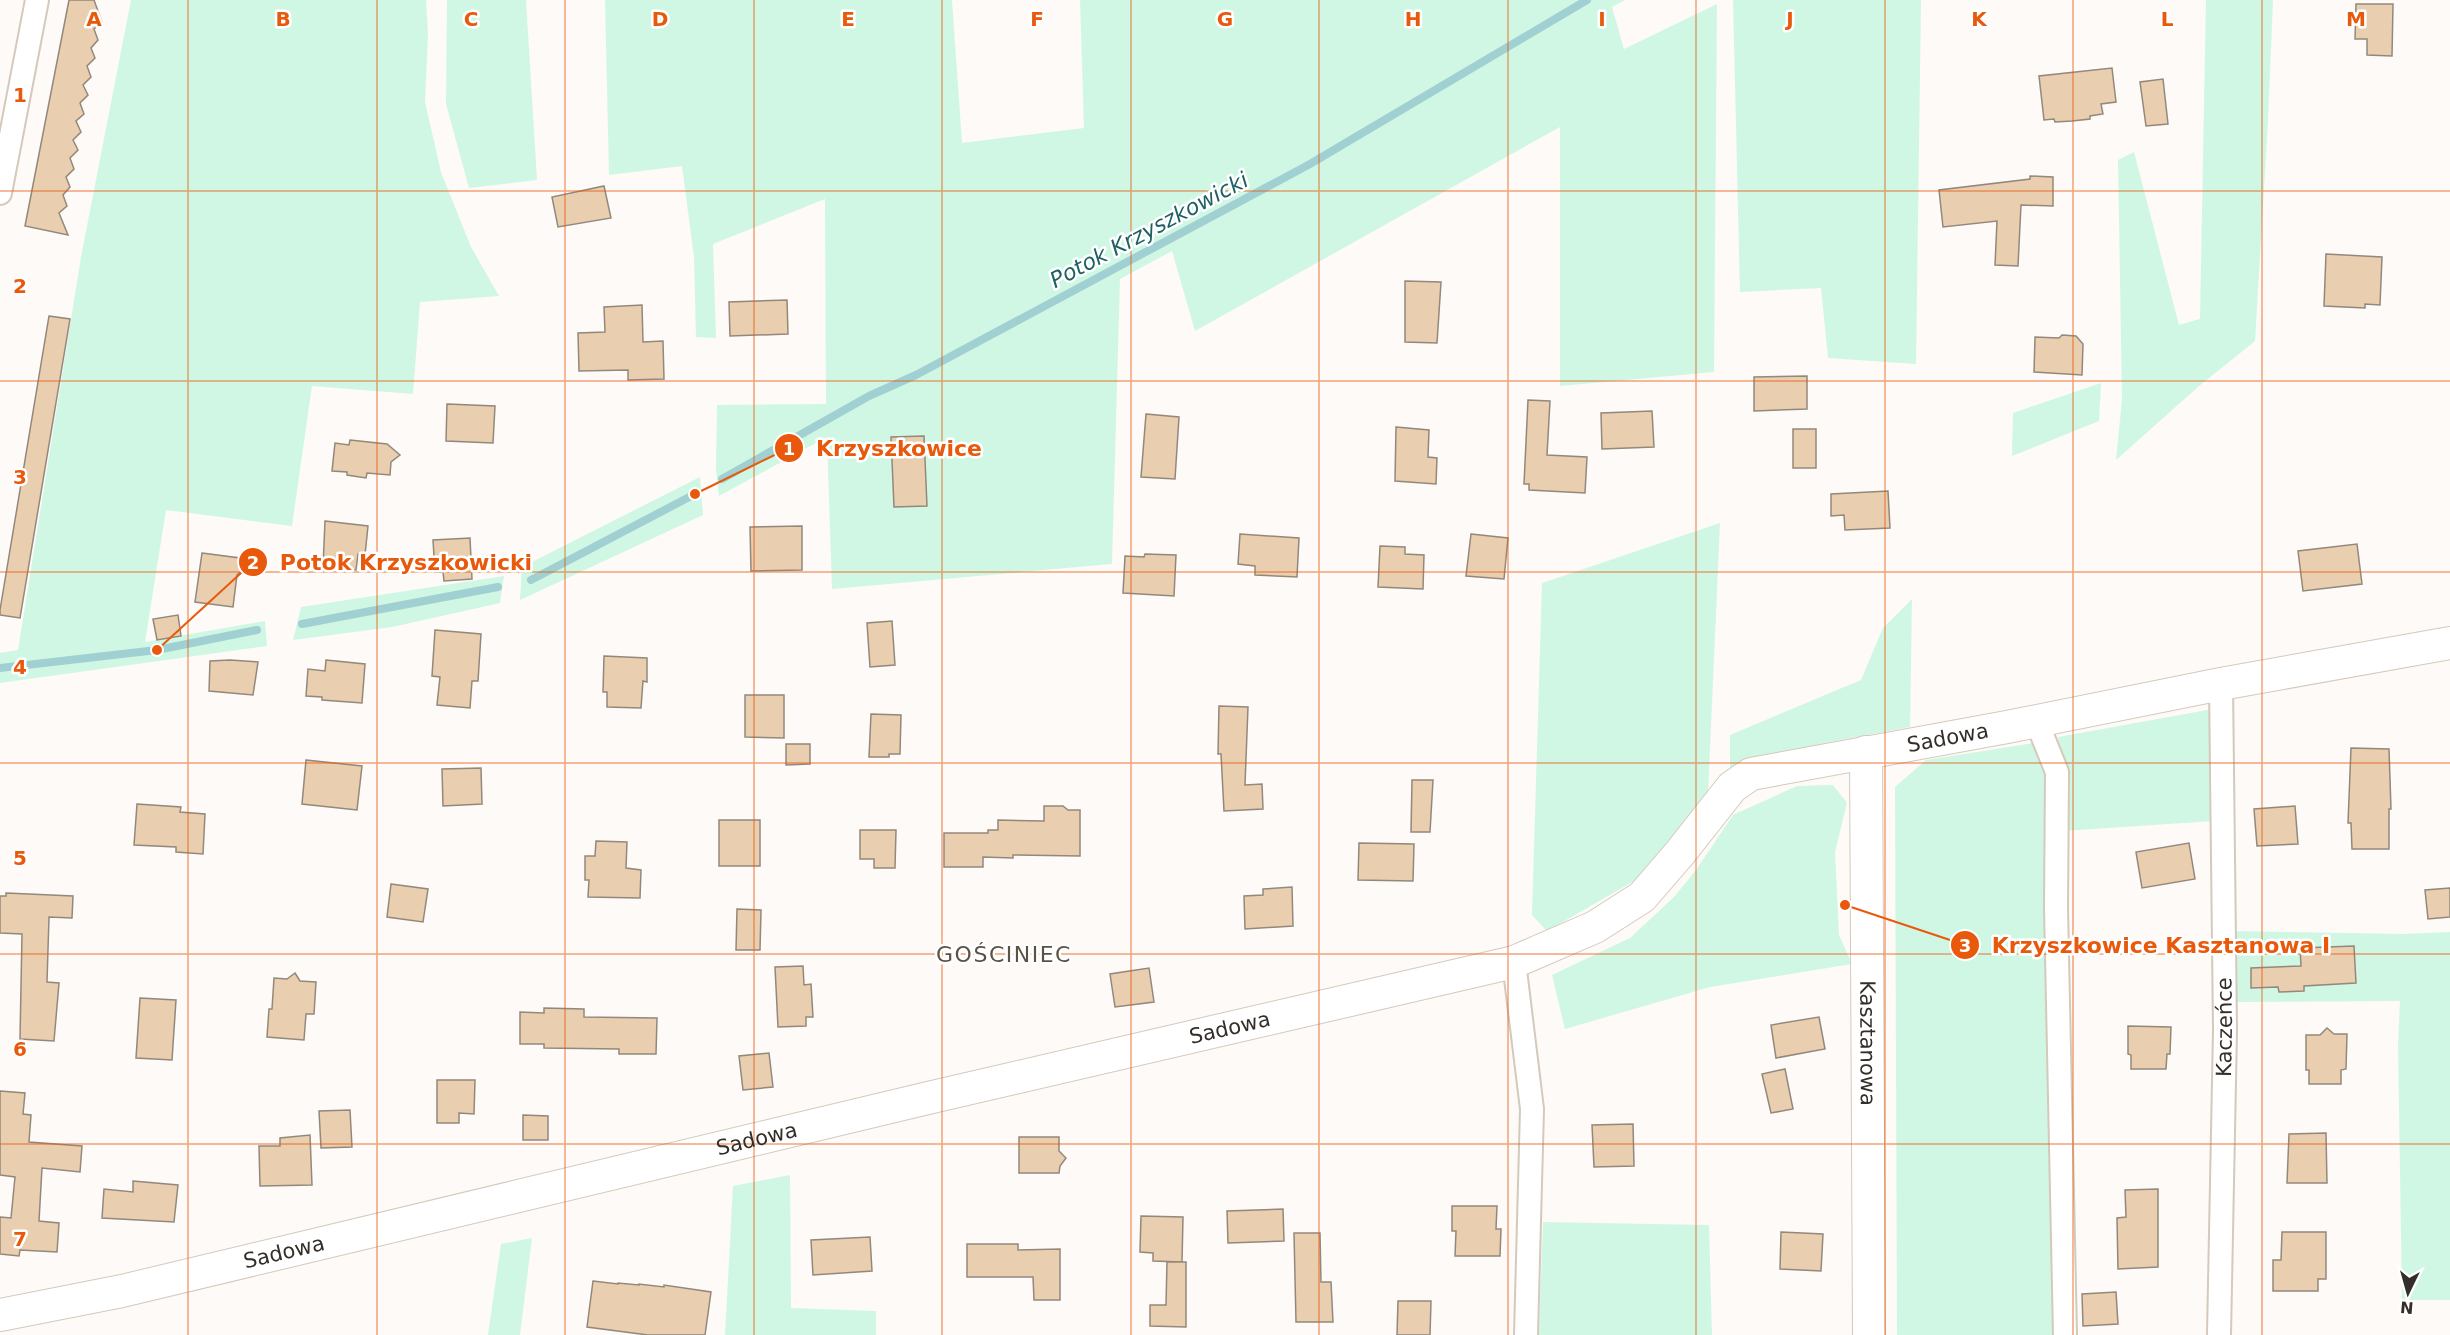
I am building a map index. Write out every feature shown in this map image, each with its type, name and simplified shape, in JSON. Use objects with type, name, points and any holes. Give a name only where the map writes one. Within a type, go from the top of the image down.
[{"type":"street","points":[[0,193],[37,0]]},
{"type":"street","name":"Sadowa","points":[[0,1315],[122,1291],[928,1098],[1514,962],[1595,927],[1642,897],[1732,787],[1751,774],[2007,727],[2221,684],[2450,644]]},
{"type":"street","name":"Kaczeńce","points":[[2219,1335],[2225,1030],[2221,684]]},
{"type":"street","points":[[2036,720],[2057,772],[2056,908],[2065,1335]]},
{"type":"street","name":"Kasztanowa","points":[[1866,752],[1869,1335]]},
{"type":"street","points":[[1514,962],[1532,1109],[1526,1335]]},
{"type":"green space","points":[[131,0],[426,0],[428,34],[425,102],[441,172],[471,247],[499,296],[420,302],[413,394],[312,386],[292,526],[166,510],[145,642],[265,621],[267,646],[0,683],[0,653],[18,650],[81,257]]},
{"type":"green space","points":[[447,0],[526,0],[537,180],[469,188],[446,104]]},
{"type":"green space","points":[[605,0],[952,0],[962,143],[1084,128],[1080,0],[1625,0],[1612,7],[1624,49],[1717,4],[1714,372],[1560,386],[1560,127],[1195,331],[1172,251],[1120,279],[1112,564],[832,589],[827,437],[719,496],[716,470],[717,405],[826,404],[825,199],[713,244],[716,338],[696,337],[694,257],[682,166],[609,175]]},
{"type":"green space","points":[[1733,0],[1921,0],[1916,364],[1828,358],[1821,288],[1740,292]]},
{"type":"green space","points":[[2206,0],[2273,0],[2255,341],[2199,386],[2116,460],[2122,400],[2118,160],[2134,152],[2179,325],[2200,319]]},
{"type":"green space","points":[[2101,383],[2099,421],[2012,456],[2013,413]]},
{"type":"green space","points":[[700,477],[703,515],[520,600],[522,567]]},
{"type":"green space","points":[[1720,523],[1708,794],[1641,877],[1547,931],[1532,915],[1542,583]]},
{"type":"green space","points":[[504,576],[500,603],[392,627],[293,640],[301,607]]},
{"type":"green space","points":[[1912,599],[1910,727],[1830,742],[1730,771],[1730,735],[1861,680],[1883,628]]},
{"type":"green space","points":[[2213,709],[2214,821],[2063,831],[2058,737]]},
{"type":"green space","points":[[2034,743],[2048,775],[2054,1335],[1897,1335],[1895,787],[1926,760]]},
{"type":"green space","points":[[1833,785],[1847,803],[1835,852],[1839,935],[1852,964],[1710,987],[1565,1029],[1552,975],[1630,938],[1674,897],[1696,870],[1733,815],[1797,786]]},
{"type":"green space","points":[[2232,931],[2403,934],[2450,932],[2450,1300],[2402,1300],[2398,1046],[2400,1001],[2233,1002]]},
{"type":"green space","points":[[790,1175],[791,1308],[876,1311],[876,1335],[725,1335],[733,1186]]},
{"type":"green space","points":[[1543,1222],[1709,1225],[1712,1335],[1539,1335]]},
{"type":"green space","points":[[532,1238],[520,1335],[488,1335],[501,1244]]},
{"type":"building","points":[[69,0],[94,0],[102,22],[94,29],[98,40],[91,48],[95,58],[87,66],[91,77],[83,85],[88,95],[80,103],[84,114],[76,121],[81,132],[73,140],[78,150],[70,158],[74,169],[66,177],[70,187],[63,195],[67,206],[59,213],[68,235],[25,226]]},
{"type":"building","points":[[2356,4],[2393,4],[2392,56],[2367,55],[2367,39],[2355,39]]},
{"type":"building","points":[[2112,68],[2116,102],[2101,104],[2103,114],[2090,116],[2090,119],[2072,121],[2044,120],[2039,76]]},
{"type":"building","points":[[2163,79],[2168,124],[2146,126],[2140,82]]},
{"type":"building","points":[[2030,176],[2053,177],[2053,206],[2021,205],[2018,266],[1995,265],[1997,221],[1943,227],[1939,190],[2030,179]]},
{"type":"building","points":[[604,186],[611,218],[558,227],[552,197]]},
{"type":"building","points":[[2326,254],[2382,257],[2380,305],[2365,304],[2365,308],[2324,306]]},
{"type":"building","points":[[1405,281],[1441,282],[1437,343],[1405,342]]},
{"type":"building","points":[[787,300],[788,334],[730,336],[729,302]]},
{"type":"building","points":[[642,305],[643,342],[663,341],[664,379],[628,380],[628,370],[579,371],[578,333],[605,332],[604,307]]},
{"type":"building","points":[[49,316],[70,319],[20,618],[0,615],[0,610]]},
{"type":"building","points":[[2062,335],[2076,336],[2083,344],[2082,375],[2034,372],[2035,337],[2059,338]]},
{"type":"building","points":[[1807,376],[1807,409],[1754,411],[1754,377]]},
{"type":"building","points":[[1528,400],[1550,401],[1547,455],[1587,457],[1585,493],[1529,490],[1529,484],[1524,484]]},
{"type":"building","points":[[447,404],[495,406],[493,443],[446,441]]},
{"type":"building","points":[[1652,411],[1654,447],[1602,449],[1601,413]]},
{"type":"building","points":[[1146,414],[1179,417],[1175,479],[1141,477]]},
{"type":"building","points":[[1396,427],[1429,430],[1428,457],[1437,458],[1436,484],[1395,481]]},
{"type":"building","points":[[1793,429],[1816,429],[1816,468],[1793,468]]},
{"type":"building","points":[[924,436],[927,506],[894,507],[891,437]]},
{"type":"building","points":[[350,440],[387,444],[400,455],[391,462],[390,475],[367,473],[366,478],[347,475],[347,472],[332,471],[335,443],[349,445]]},
{"type":"building","points":[[1888,491],[1890,528],[1845,530],[1844,515],[1831,516],[1831,494]]},
{"type":"building","points":[[325,521],[368,526],[365,555],[358,554],[356,570],[323,567]]},
{"type":"building","points":[[802,526],[802,570],[751,571],[750,527]]},
{"type":"building","points":[[1240,534],[1299,538],[1297,577],[1255,575],[1255,566],[1238,564]]},
{"type":"building","points":[[1471,534],[1508,538],[1504,579],[1466,576]]},
{"type":"building","points":[[470,538],[472,579],[444,581],[443,572],[435,572],[433,540]]},
{"type":"building","points":[[2357,544],[2362,584],[2303,591],[2298,551]]},
{"type":"building","points":[[1380,546],[1405,547],[1405,554],[1424,555],[1423,589],[1378,587]]},
{"type":"building","points":[[202,553],[240,558],[238,565],[243,570],[237,575],[233,607],[195,602]]},
{"type":"building","points":[[1145,554],[1176,555],[1174,596],[1123,593],[1125,556],[1144,557]]},
{"type":"building","points":[[178,615],[181,636],[157,640],[153,619]]},
{"type":"building","points":[[892,621],[895,665],[870,667],[867,623]]},
{"type":"building","points":[[435,630],[481,634],[478,681],[472,681],[470,708],[437,705],[440,677],[432,676]]},
{"type":"building","points":[[604,656],[647,658],[647,682],[643,681],[641,708],[607,707],[607,692],[603,692]]},
{"type":"building","points":[[326,660],[365,664],[362,703],[322,700],[322,697],[306,696],[308,669],[325,671]]},
{"type":"building","points":[[210,661],[258,662],[253,695],[209,691]]},
{"type":"building","points":[[745,695],[784,695],[784,738],[745,737]]},
{"type":"building","points":[[1219,706],[1248,707],[1245,785],[1262,784],[1263,809],[1224,811],[1221,754],[1218,754]]},
{"type":"building","points":[[871,714],[901,715],[900,754],[889,754],[889,757],[869,757]]},
{"type":"building","points":[[786,744],[810,744],[810,764],[786,765]]},
{"type":"building","points":[[2351,748],[2389,749],[2391,809],[2389,809],[2389,849],[2352,849],[2351,823],[2348,823]]},
{"type":"building","points":[[306,760],[362,766],[357,810],[302,804]]},
{"type":"building","points":[[481,768],[482,804],[443,806],[442,769]]},
{"type":"building","points":[[1412,780],[1433,780],[1430,832],[1411,832]]},
{"type":"building","points":[[137,804],[181,807],[180,812],[205,814],[203,854],[176,852],[176,847],[134,845]]},
{"type":"building","points":[[1044,806],[1063,806],[1068,810],[1080,810],[1080,856],[983,857],[983,867],[944,867],[944,833],[988,833],[988,830],[998,830],[998,820],[1044,821]]},
{"type":"building","points":[[2295,806],[2298,844],[2257,846],[2254,809]]},
{"type":"building","points":[[719,820],[760,820],[760,866],[719,866]]},
{"type":"building","points":[[860,830],[896,830],[895,868],[874,868],[874,859],[860,859]]},
{"type":"building","points":[[596,841],[627,842],[626,868],[641,870],[640,898],[588,897],[589,880],[585,880],[585,856],[595,856]]},
{"type":"building","points":[[1359,843],[1414,844],[1413,881],[1358,880]]},
{"type":"building","points":[[2189,843],[2195,879],[2142,888],[2136,852]]},
{"type":"building","points":[[391,884],[428,889],[423,922],[387,917]]},
{"type":"building","points":[[1292,887],[1293,926],[1245,929],[1244,896],[1263,895],[1263,889]]},
{"type":"building","points":[[2450,888],[2450,917],[2428,919],[2425,890]]},
{"type":"building","points":[[6,893],[73,896],[72,918],[49,917],[47,982],[59,983],[54,1041],[20,1039],[22,934],[0,933],[0,896],[6,896]]},
{"type":"building","points":[[737,909],[761,910],[760,950],[736,950]]},
{"type":"building","points":[[2354,946],[2356,983],[2304,986],[2304,991],[2279,992],[2278,987],[2251,988],[2251,968],[2301,966],[2300,948]]},
{"type":"building","points":[[803,966],[804,985],[811,984],[813,1017],[806,1017],[806,1026],[778,1027],[775,967]]},
{"type":"building","points":[[1149,968],[1154,1002],[1115,1007],[1110,974]]},
{"type":"building","points":[[295,973],[300,981],[316,982],[314,1014],[306,1014],[304,1040],[267,1037],[274,978],[287,979]]},
{"type":"building","points":[[140,998],[176,1000],[172,1060],[136,1058]]},
{"type":"building","points":[[544,1008],[584,1009],[584,1017],[657,1018],[656,1054],[619,1054],[619,1049],[544,1048],[544,1044],[520,1044],[520,1012],[544,1013]]},
{"type":"building","points":[[1819,1017],[1825,1049],[1776,1058],[1771,1025]]},
{"type":"building","points":[[2128,1026],[2171,1027],[2170,1054],[2167,1054],[2166,1069],[2131,1069],[2131,1055],[2128,1054]]},
{"type":"building","points":[[2327,1028],[2334,1034],[2347,1034],[2346,1069],[2341,1070],[2341,1084],[2309,1084],[2309,1070],[2306,1070],[2306,1035],[2320,1035]]},
{"type":"building","points":[[769,1053],[773,1087],[743,1090],[739,1056]]},
{"type":"building","points":[[1785,1069],[1793,1109],[1771,1113],[1762,1074]]},
{"type":"building","points":[[437,1080],[475,1080],[474,1114],[459,1113],[459,1123],[437,1123]]},
{"type":"building","points":[[0,1091],[25,1093],[23,1114],[31,1115],[29,1142],[82,1146],[80,1172],[42,1168],[39,1221],[59,1223],[57,1252],[20,1250],[19,1256],[0,1254],[0,1217],[11,1218],[15,1177],[0,1175]]},
{"type":"building","points":[[350,1110],[352,1147],[321,1148],[319,1111]]},
{"type":"building","points":[[523,1115],[548,1116],[548,1140],[523,1140]]},
{"type":"building","points":[[1633,1124],[1634,1166],[1594,1167],[1592,1125]]},
{"type":"building","points":[[2326,1133],[2327,1183],[2287,1183],[2289,1134]]},
{"type":"building","points":[[310,1135],[312,1185],[260,1186],[259,1146],[280,1146],[280,1138]]},
{"type":"building","points":[[1019,1137],[1059,1137],[1059,1151],[1066,1158],[1060,1166],[1059,1173],[1019,1173]]},
{"type":"building","points":[[133,1181],[178,1185],[174,1222],[102,1218],[104,1189],[133,1192]]},
{"type":"building","points":[[2158,1189],[2158,1267],[2118,1269],[2117,1218],[2126,1217],[2125,1190]]},
{"type":"building","points":[[1452,1206],[1497,1206],[1496,1229],[1501,1229],[1500,1256],[1455,1256],[1456,1231],[1452,1231]]},
{"type":"building","points":[[1283,1209],[1284,1241],[1228,1243],[1227,1211]]},
{"type":"building","points":[[1141,1216],[1183,1217],[1182,1262],[1153,1261],[1153,1253],[1140,1252]]},
{"type":"building","points":[[1781,1232],[1823,1234],[1821,1271],[1780,1269]]},
{"type":"building","points":[[2282,1232],[2326,1232],[2326,1279],[2318,1279],[2318,1291],[2273,1291],[2273,1260],[2281,1260]]},
{"type":"building","points":[[1294,1233],[1320,1233],[1321,1282],[1331,1282],[1333,1322],[1296,1322]]},
{"type":"building","points":[[870,1237],[872,1271],[813,1275],[811,1240]]},
{"type":"building","points":[[967,1244],[1018,1244],[1018,1250],[1060,1249],[1060,1300],[1034,1300],[1033,1277],[967,1277]]},
{"type":"building","points":[[1167,1262],[1186,1262],[1186,1327],[1150,1326],[1150,1305],[1166,1305]]},
{"type":"building","points":[[593,1281],[664,1287],[664,1285],[711,1292],[705,1335],[648,1335],[587,1327]]},
{"type":"building","points":[[2116,1292],[2118,1324],[2083,1326],[2082,1294]]},
{"type":"building","points":[[1398,1301],[1431,1301],[1430,1335],[1397,1335]]},
{"type":"waterway","name":"Potok Krzyszkowicki","points":[[722,479],[869,396],[916,375],[1310,164],[1587,0]]},
{"type":"waterway","points":[[531,580],[695,494]]},
{"type":"waterway","name":"Potok Krzyszkowicki","points":[[302,624],[498,587]]},
{"type":"waterway","name":"Potok Krzyszkowicki","points":[[0,668],[157,650],[257,630]]},
{"type":"place","name":"Krzyszkowice","points":[[695,494]]},
{"type":"place","name":"Potok Krzyszkowicki","points":[[157,650]]},
{"type":"place","name":"Krzyszkowice Kasztanowa I","points":[[1845,905]]},
{"type":"district","name":"GOŚCINIEC","points":[[1004,954]]}]
